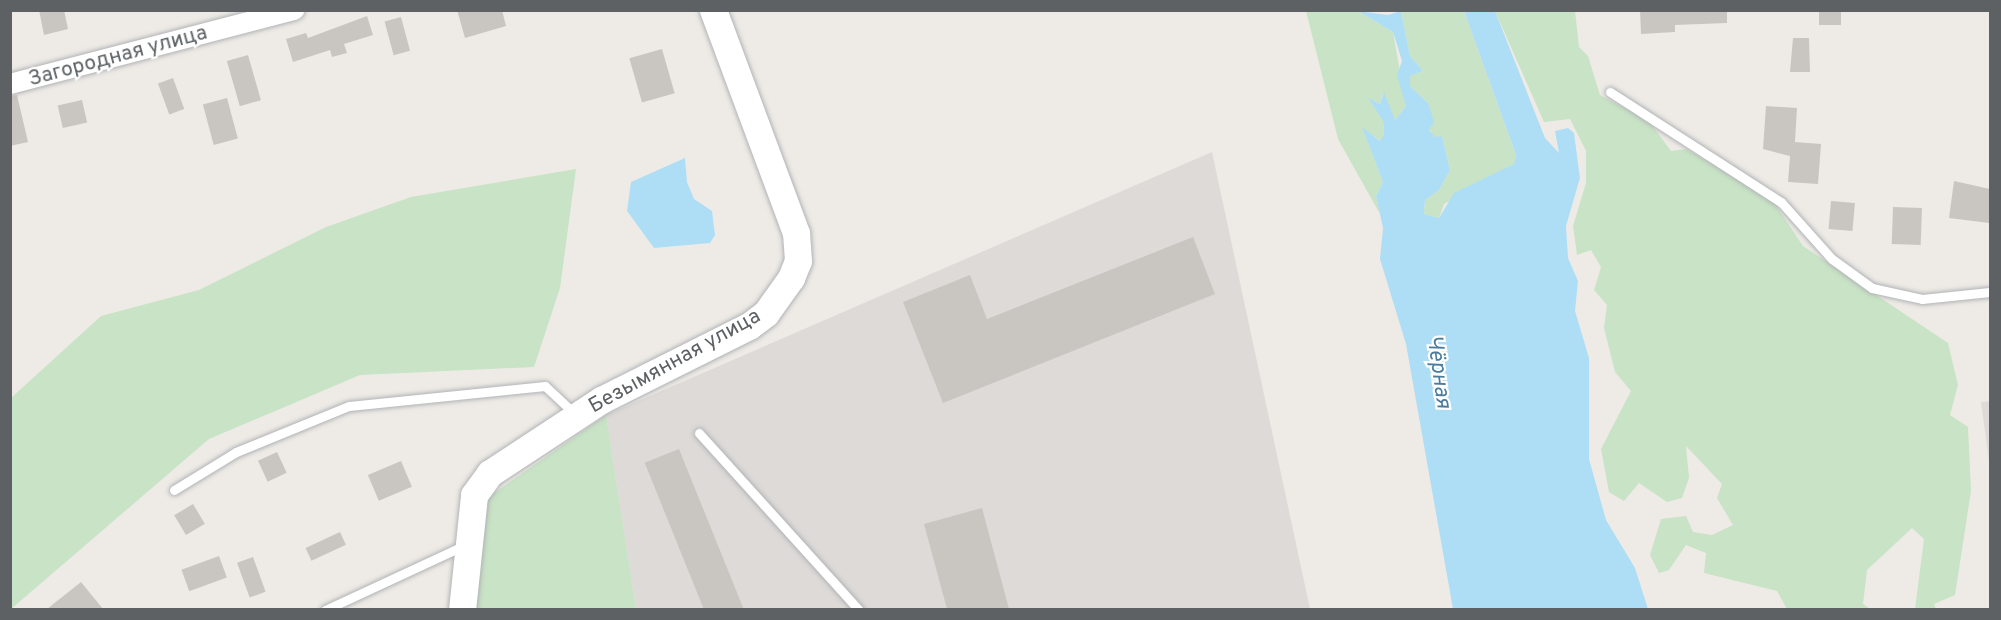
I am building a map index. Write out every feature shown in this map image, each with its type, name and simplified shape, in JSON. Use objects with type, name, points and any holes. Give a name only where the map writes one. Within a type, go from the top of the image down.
[{"type":"street","name":"Загородная улица","points":[[10,84],[295,10]]},
{"type":"street","name":"Безымянная улица","points":[[462,609],[468,544],[480,483],[576,416],[749,326],[781,296],[798,261],[796,233],[713,10]]},
{"type":"lane","points":[[1610,93],[1781,202],[1832,259],[1872,288],[1922,299],[1990,292]]},
{"type":"lane","points":[[174,490],[236,452],[349,406],[545,386],[558,393],[576,416]]},
{"type":"lane","points":[[699,434],[860,609]]},
{"type":"lane","points":[[325,609],[468,544]]},
{"type":"shaded area","points":[[1212,152],[1310,609],[636,609],[606,415]]},
{"type":"shaded area","points":[[1990,401],[1990,469],[1981,402]]},
{"type":"green space","points":[[1306,11],[1358,11],[1393,32],[1406,106],[1395,120],[1383,94],[1380,104],[1369,99],[1383,121],[1384,135],[1381,141],[1363,129],[1383,182],[1376,196],[1380,214],[1338,139]]},
{"type":"green space","points":[[1401,11],[1464,11],[1516,155],[1514,164],[1444,204],[1439,218],[1424,214],[1425,200],[1439,190],[1450,170],[1442,136],[1435,138],[1429,129],[1428,103],[1410,86],[1410,76],[1423,71],[1410,56]]},
{"type":"green space","points":[[1495,11],[1575,11],[1579,47],[1588,56],[1600,95],[1649,121],[1671,151],[1686,149],[1771,198],[1803,246],[1948,343],[1958,385],[1950,415],[1968,427],[1971,491],[1955,595],[1934,604],[1936,609],[1915,609],[1924,539],[1912,528],[1867,570],[1863,604],[1870,609],[1787,609],[1777,591],[1704,573],[1706,553],[1686,545],[1669,570],[1659,573],[1650,555],[1661,519],[1686,516],[1693,532],[1712,535],[1733,525],[1717,498],[1722,484],[1686,446],[1689,478],[1682,498],[1667,502],[1639,483],[1624,501],[1609,492],[1601,449],[1631,391],[1615,372],[1604,328],[1607,305],[1594,290],[1601,267],[1591,250],[1577,255],[1573,226],[1586,183],[1586,151],[1570,119],[1544,122]]},
{"type":"green space","points":[[576,169],[560,288],[534,367],[360,375],[209,439],[11,609],[11,398],[101,316],[199,290],[326,227],[411,197]]},
{"type":"green space","points":[[606,415],[636,609],[475,610],[487,498]]},
{"type":"water","name":"Чёрная","points":[[1358,11],[1388,15],[1401,11],[1410,56],[1423,71],[1410,76],[1410,86],[1428,103],[1434,122],[1429,130],[1435,137],[1442,136],[1450,170],[1439,190],[1425,200],[1424,214],[1439,218],[1454,193],[1514,164],[1516,155],[1464,11],[1495,11],[1545,138],[1559,153],[1555,131],[1568,128],[1574,133],[1580,178],[1566,226],[1568,258],[1578,281],[1575,311],[1589,358],[1589,459],[1606,520],[1635,568],[1648,609],[1453,609],[1406,344],[1380,259],[1383,228],[1376,196],[1383,182],[1362,127],[1380,141],[1384,135],[1383,121],[1368,98],[1380,104],[1384,92],[1395,120],[1406,106],[1397,75],[1402,61],[1393,32]]},
{"type":"water","points":[[685,158],[687,182],[694,199],[712,211],[715,235],[710,243],[654,248],[627,211],[631,182]]},
{"type":"building","points":[[39,10],[64,10],[68,29],[44,35]]},
{"type":"building","points":[[457,10],[502,10],[506,26],[465,38]]},
{"type":"building","points":[[1640,10],[1727,10],[1727,23],[1675,25],[1675,32],[1641,34]]},
{"type":"building","points":[[1819,10],[1841,10],[1841,25],[1819,25]]},
{"type":"building","points":[[367,16],[373,35],[344,44],[347,53],[332,57],[330,50],[293,62],[286,39],[306,33],[308,38]]},
{"type":"building","points":[[401,17],[410,51],[394,55],[385,21]]},
{"type":"building","points":[[1793,38],[1809,38],[1810,72],[1790,72]]},
{"type":"building","points":[[662,49],[675,93],[642,103],[629,58]]},
{"type":"building","points":[[248,55],[261,100],[240,106],[227,61]]},
{"type":"building","points":[[173,78],[184,109],[169,114],[158,83]]},
{"type":"building","points":[[17,95],[28,142],[10,146],[10,96]]},
{"type":"building","points":[[227,98],[238,139],[214,145],[203,104]]},
{"type":"building","points":[[82,100],[87,122],[63,128],[58,106]]},
{"type":"building","points":[[1766,106],[1797,108],[1795,142],[1821,144],[1818,184],[1788,182],[1790,156],[1763,149]]},
{"type":"building","points":[[1954,181],[1990,189],[1989,223],[1949,218]]},
{"type":"building","points":[[1831,201],[1855,203],[1852,231],[1829,229]]},
{"type":"building","points":[[1893,207],[1922,208],[1921,245],[1892,244]]},
{"type":"building","points":[[1193,237],[1215,294],[943,403],[903,302],[970,275],[987,319]]},
{"type":"building","points":[[679,449],[743,608],[704,610],[645,463]]},
{"type":"building","points":[[277,452],[287,473],[268,482],[258,461]]},
{"type":"building","points":[[401,461],[412,487],[379,501],[368,475]]},
{"type":"building","points":[[193,504],[205,524],[186,535],[174,515]]},
{"type":"building","points":[[982,508],[1009,609],[947,609],[924,524]]},
{"type":"building","points":[[340,532],[346,545],[311,561],[306,548]]},
{"type":"building","points":[[219,556],[227,578],[189,591],[181,570]]},
{"type":"building","points":[[253,557],[266,592],[250,598],[237,563]]},
{"type":"building","points":[[81,582],[103,609],[47,609]]}]
